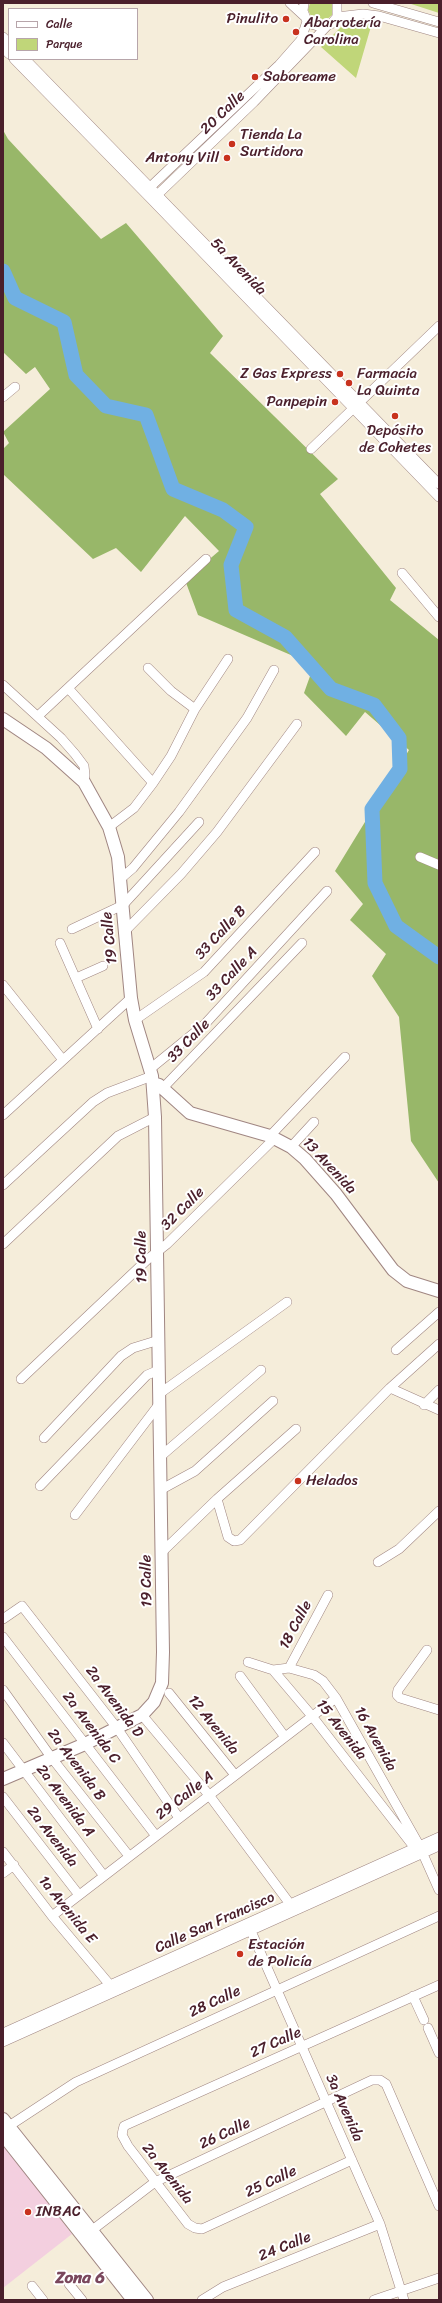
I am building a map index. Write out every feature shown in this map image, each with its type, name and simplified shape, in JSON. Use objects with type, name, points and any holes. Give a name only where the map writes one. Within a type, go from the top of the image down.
[{"type":"main road","points":[[3,719],[46,748],[84,782]]},
{"type":"main road","name":"19 Calle","points":[[3,1779],[51,1757],[85,1744],[142,1715],[154,1702],[162,1683],[162,1489],[159,1398],[156,1117],[154,1079],[135,1020],[131,998],[126,930],[118,857],[109,827],[84,782]]},
{"type":"main road","name":"13 Avenida","points":[[154,1079],[190,1113],[273,1137],[291,1147],[305,1159],[336,1194],[394,1270],[407,1281],[439,1291]]},
{"type":"main road","points":[[5,2127],[147,2300]]},
{"type":"main road","points":[[5,2127],[133,2300]]},
{"type":"street","points":[[290,3],[305,19],[316,27],[327,26]]},
{"type":"street","name":"20 Calle","points":[[148,190],[279,65],[301,40],[305,19],[304,3]]},
{"type":"street","points":[[337,3],[337,17],[357,15],[379,16],[439,33]]},
{"type":"street","points":[[357,15],[371,3],[439,22]]},
{"type":"street","name":"20 Calle","points":[[155,197],[254,102],[337,17]]},
{"type":"street","name":"5a Avenida","points":[[15,60],[38,79],[155,197],[356,406],[439,497]]},
{"type":"street","name":"5a Avenida","points":[[25,60],[38,79]]},
{"type":"street","points":[[311,449],[439,326]]},
{"type":"street","points":[[3,397],[15,387]]},
{"type":"street","name":"5a Avenida","points":[[356,406],[439,484]]},
{"type":"street","points":[[38,716],[206,559]]},
{"type":"street","points":[[402,573],[439,617]]},
{"type":"street","points":[[109,827],[134,808],[153,783],[171,756],[195,709],[228,659]]},
{"type":"street","points":[[148,668],[195,709]]},
{"type":"street","points":[[120,880],[133,868],[179,812],[247,718],[274,670]]},
{"type":"street","name":"19 Calle","points":[[3,685],[38,716],[76,754],[84,766],[84,782]]},
{"type":"street","points":[[68,688],[153,783]]},
{"type":"street","points":[[126,930],[181,874],[217,832],[297,724]]},
{"type":"street","points":[[72,929],[123,905],[199,822]]},
{"type":"street","name":"33 Calle B","points":[[135,1020],[204,972],[315,852]]},
{"type":"street","points":[[420,857],[439,865]]},
{"type":"street","name":"33 Calle A","points":[[3,1185],[93,1102],[107,1093],[154,1079],[327,891]]},
{"type":"street","points":[[60,943],[98,1029]]},
{"type":"street","name":"33 Calle","points":[[154,1079],[302,943]]},
{"type":"street","points":[[76,978],[103,966]]},
{"type":"street","points":[[3,985],[63,1060]]},
{"type":"street","points":[[3,1115],[131,998]]},
{"type":"street","name":"32 Calle","points":[[21,1379],[158,1250],[168,1244],[273,1137],[345,1057]]},
{"type":"street","points":[[3,1244],[118,1136],[156,1117]]},
{"type":"street","points":[[291,1147],[314,1122]]},
{"type":"street","points":[[76,1515],[159,1398],[287,1302]]},
{"type":"street","points":[[396,1350],[439,1312]]},
{"type":"street","points":[[44,1438],[121,1356],[133,1348],[159,1340]]},
{"type":"street","points":[[217,1500],[228,1537],[234,1540],[240,1540],[390,1388],[439,1344]]},
{"type":"street","points":[[40,1486],[147,1375],[159,1370]]},
{"type":"street","points":[[161,1456],[261,1370]]},
{"type":"street","points":[[390,1388],[424,1405],[439,1410]]},
{"type":"street","points":[[424,1405],[439,1390]]},
{"type":"street","points":[[162,1489],[194,1471],[273,1401]]},
{"type":"street","points":[[162,1552],[296,1429]]},
{"type":"street","points":[[378,1562],[399,1549],[439,1511]]},
{"type":"street","name":"18 Calle","points":[[289,1668],[328,1596]]},
{"type":"street","name":"2a Avenida D","points":[[3,1619],[22,1606],[117,1728],[179,1818]]},
{"type":"street","name":"2a Avenida C","points":[[3,1637],[156,1836]]},
{"type":"street","points":[[427,1650],[398,1690],[397,1695],[400,1698],[439,1710]]},
{"type":"street","points":[[248,1662],[273,1670],[289,1668]]},
{"type":"street","name":"16 Avenida","points":[[289,1668],[314,1674],[323,1681],[336,1698],[418,1849]]},
{"type":"street","name":"15 Avenida","points":[[273,1670],[312,1716],[418,1849]]},
{"type":"street","points":[[240,1676],[285,1737]]},
{"type":"street","name":"2a Avenida B","points":[[3,1690],[51,1757],[129,1856]]},
{"type":"street","name":"12 Avenida","points":[[169,1693],[235,1775]]},
{"type":"street","name":"29 Calle A","points":[[52,1916],[336,1698]]},
{"type":"street","points":[[142,1715],[209,1796],[293,1907]]},
{"type":"street","name":"2a Avenida A","points":[[3,1742],[104,1876]]},
{"type":"street","name":"2a Avenida","points":[[3,1797],[80,1895]]},
{"type":"street","name":"Calle San Francisco","points":[[3,2033],[110,1985],[293,1907],[418,1849],[439,1837]]},
{"type":"street","name":"Calle San Francisco","points":[[418,1849],[439,1846]]},
{"type":"street","points":[[418,1849],[439,1890]]},
{"type":"street","name":"1a Avenida E","points":[[3,1852],[52,1916],[110,1985]]},
{"type":"street","points":[[3,1873],[14,1865]]},
{"type":"street","name":"Calle San Francisco","points":[[3,2042],[251,1931],[293,1907]]},
{"type":"street","name":"28 Calle","points":[[5,2127],[76,2082],[439,1916]]},
{"type":"street","name":"3a Avenida","points":[[251,1931],[380,2224],[403,2296]]},
{"type":"street","name":"27 Calle","points":[[124,2126],[439,1985]]},
{"type":"street","points":[[414,1996],[424,2020]]},
{"type":"street","points":[[428,2028],[439,2053]]},
{"type":"street","name":"26 Calle","points":[[91,2231],[155,2182],[326,2103],[372,2080],[380,2080],[386,2084],[439,2206]]},
{"type":"street","name":"2a Avenida","points":[[124,2126],[122,2135],[128,2146],[155,2182],[188,2224],[202,2229]]},
{"type":"street","name":"25 Calle","points":[[202,2229],[352,2160]]},
{"type":"street","name":"24 Calle","points":[[202,2300],[223,2287],[380,2224]]},
{"type":"street","points":[[374,2300],[403,2296],[439,2278]]},
{"type":"street","points":[[69,2284],[82,2300]]},
{"type":"street","points":[[32,2286],[43,2300]]},
{"type":"shaded area","points":[[3,2144],[72,2234],[3,2288]]},
{"type":"green space","points":[[310,3],[332,3],[332,15],[324,22],[313,20],[308,10]]},
{"type":"green space","points":[[408,3],[439,3],[439,13]]},
{"type":"green space","points":[[353,20],[372,23],[356,78],[321,47],[341,27]]},
{"type":"green space","points":[[3,130],[8,139],[101,239],[126,223],[223,336],[210,353],[338,479],[320,494],[396,588],[390,600],[439,640],[439,1183],[411,1141],[399,1017],[372,976],[386,954],[350,920],[363,904],[335,871],[409,750],[365,712],[346,736],[304,693],[314,665],[198,615],[185,580],[219,551],[185,516],[141,572],[116,548],[93,559],[3,474],[3,449],[9,443],[3,432],[50,389],[35,367],[26,374],[3,352]]},
{"type":"waterway","points":[[3,271],[15,298],[64,322],[76,375],[106,406],[146,415],[173,489],[223,510],[246,527],[231,565],[236,610],[285,637],[331,689],[374,705],[399,738],[400,769],[372,809],[375,883],[396,926],[439,957]]},
{"type":"place","name":"Pinulito","points":[[286,19]]},
{"type":"place","name":"Abarrotería Carolina","points":[[296,32]]},
{"type":"place","name":"Saboreame","points":[[255,77]]},
{"type":"place","name":"Tienda La Surtidora","points":[[232,144]]},
{"type":"place","name":"Antony Vill","points":[[227,158]]},
{"type":"place","name":"Z Gas Express","points":[[340,374]]},
{"type":"place","name":"Farmacia La Quinta","points":[[349,383]]},
{"type":"place","name":"Panpepin","points":[[335,402]]},
{"type":"place","name":"Depósito de Cohetes","points":[[395,416]]},
{"type":"place","name":"Helados","points":[[298,1481]]},
{"type":"place","name":"Estación de Policía","points":[[240,1954]]},
{"type":"place","name":"INBAC","points":[[28,2212]]},
{"type":"district","name":"Zona 6","points":[[80,2279]]}]
